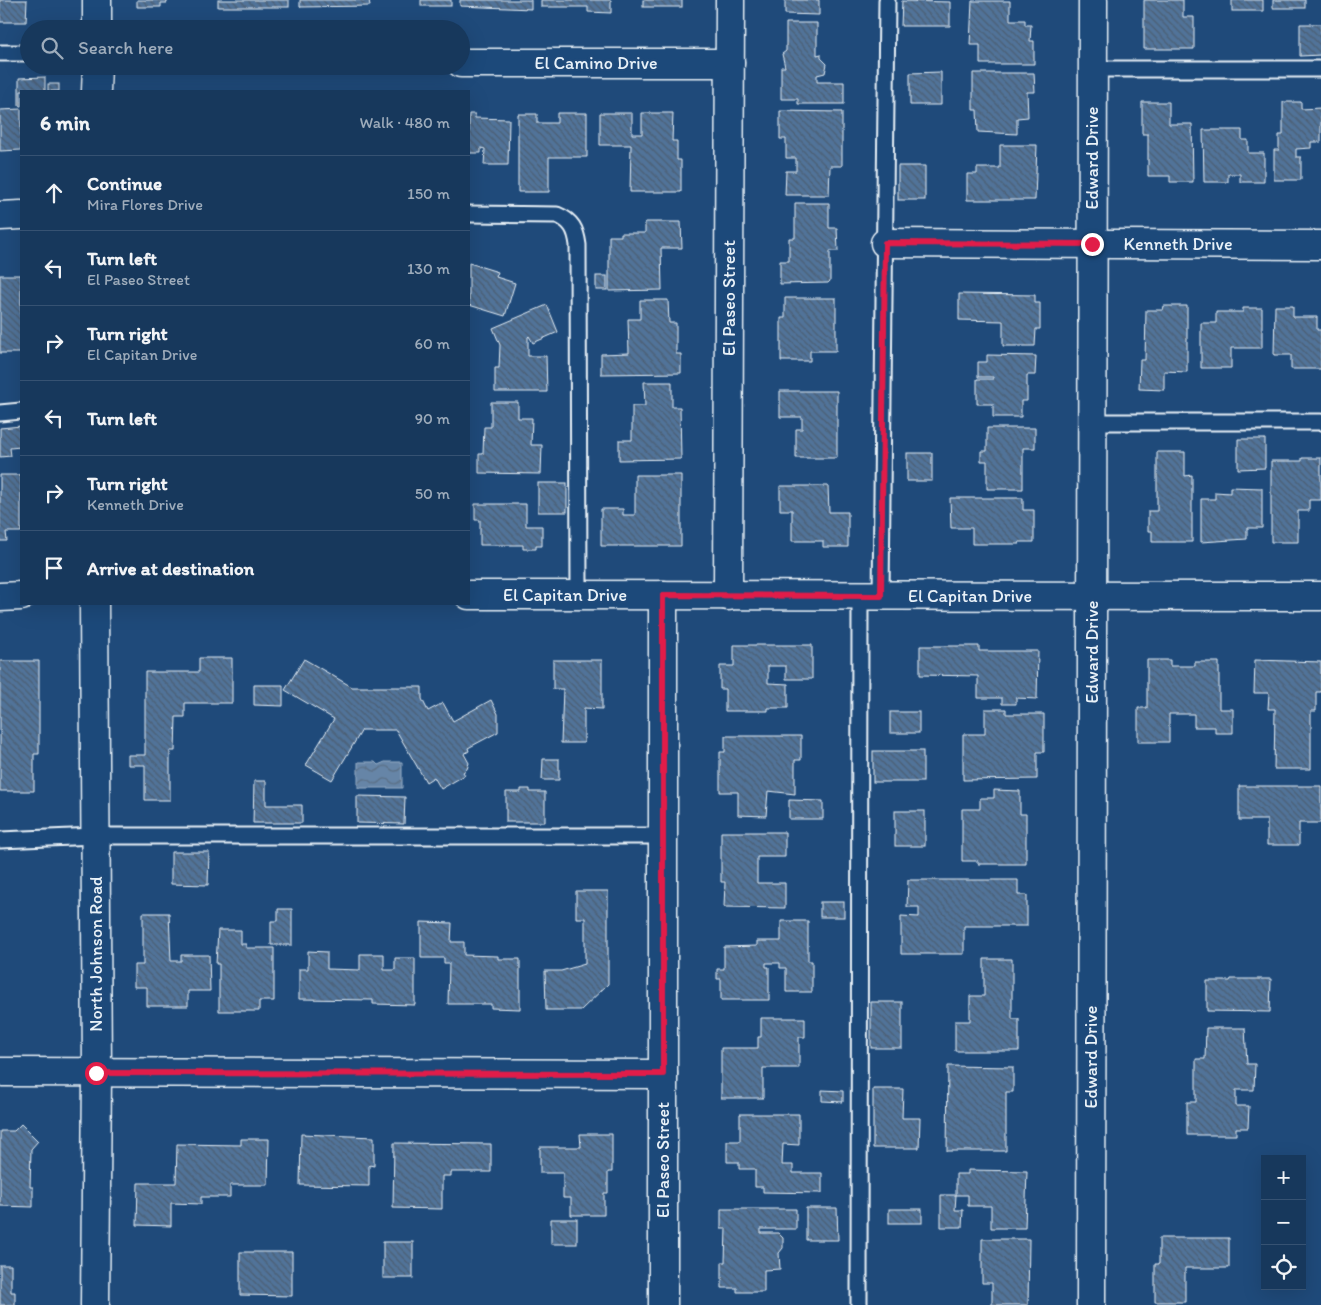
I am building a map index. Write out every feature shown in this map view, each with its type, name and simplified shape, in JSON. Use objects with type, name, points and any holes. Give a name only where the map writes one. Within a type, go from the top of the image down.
[{"type":"street","points":[[97,0],[97,20]]},
{"type":"street","name":"El Paseo Street","points":[[728,596],[730,0]]},
{"type":"street","name":"Edward Drive","points":[[1090,1305],[1093,0]]},
{"type":"street","name":"El Camino Drive","points":[[470,64],[730,63]]},
{"type":"street","points":[[96,90],[97,75]]},
{"type":"street","points":[[0,216],[20,215]]},
{"type":"street","name":"Kenneth Drive","points":[[885,243],[1321,245]]},
{"type":"street","name":"El Capitan Drive","points":[[470,595],[1321,596]]},
{"type":"street","name":"El Paseo Street","points":[[663,595],[663,1305]]},
{"type":"street","points":[[0,596],[20,596]]},
{"type":"street","name":"North Johnson Road","points":[[94,605],[96,836],[95,1305]]},
{"type":"street","points":[[0,1072],[663,1074]]},
{"type":"lane","points":[[859,1305],[870,596],[885,243],[887,0]]},
{"type":"lane","points":[[0,53],[20,53]]},
{"type":"lane","points":[[1092,69],[1321,69]]},
{"type":"lane","points":[[470,214],[557,215],[569,221],[576,232],[578,246],[579,595]]},
{"type":"lane","points":[[0,413],[20,411]]},
{"type":"lane","points":[[1092,422],[1321,422]]},
{"type":"lane","points":[[0,840],[96,836],[663,836]]},
{"type":"water","points":[[358,762],[375,762],[378,765],[385,762],[402,762],[402,788],[358,788]]},
{"type":"building","points":[[0,0],[27,0],[26,20],[20,20],[20,22],[0,22]]},
{"type":"building","points":[[137,0],[167,0],[167,3],[161,3],[161,7],[137,7]]},
{"type":"building","points":[[218,0],[289,0],[289,7],[218,7]]},
{"type":"building","points":[[300,0],[369,0],[370,6],[300,7]]},
{"type":"building","points":[[421,0],[451,0],[451,6],[421,6]]},
{"type":"building","points":[[460,0],[531,0],[531,9],[460,6]]},
{"type":"building","points":[[541,0],[611,0],[611,13],[588,12],[588,7],[541,7]]},
{"type":"building","points":[[643,0],[682,0],[682,7],[643,7]]},
{"type":"building","points":[[785,0],[819,0],[819,15],[785,14]]},
{"type":"building","points":[[1144,0],[1183,0],[1183,17],[1194,17],[1194,49],[1144,49]]},
{"type":"building","points":[[1232,0],[1263,0],[1263,11],[1232,11]]},
{"type":"building","points":[[1273,0],[1305,0],[1305,8],[1273,8]]},
{"type":"building","points":[[902,1],[950,2],[950,26],[901,26]]},
{"type":"building","points":[[972,1],[1010,1],[1010,20],[1025,20],[1025,25],[1031,25],[1030,41],[1034,41],[1034,64],[980,64],[980,45],[970,45]]},
{"type":"building","points":[[786,23],[817,23],[817,55],[821,54],[821,58],[827,64],[825,73],[817,75],[817,82],[844,82],[844,104],[798,104],[798,99],[781,99],[781,67],[785,67],[782,54],[786,51]]},
{"type":"building","points":[[1300,24],[1321,24],[1321,55],[1300,56]]},
{"type":"building","points":[[941,72],[941,105],[910,105],[910,73]]},
{"type":"building","points":[[973,73],[1034,73],[1035,92],[1027,92],[1028,117],[1017,118],[1017,134],[978,132],[977,110],[973,110]]},
{"type":"building","points":[[45,77],[45,90],[20,90],[19,106],[19,78]]},
{"type":"building","points":[[48,84],[59,84],[59,90],[48,90]]},
{"type":"building","points":[[1142,102],[1169,102],[1169,124],[1192,124],[1193,182],[1170,182],[1170,176],[1148,176],[1148,134],[1142,134]]},
{"type":"building","points":[[1283,102],[1301,102],[1301,109],[1321,108],[1321,142],[1311,142],[1311,148],[1296,149],[1296,157],[1301,157],[1301,180],[1274,180],[1274,150],[1279,150],[1279,135],[1283,135]]},
{"type":"building","points":[[20,109],[20,150],[0,151],[0,110]]},
{"type":"building","points":[[780,111],[842,112],[842,166],[830,166],[829,195],[785,195],[786,171],[796,171],[796,158],[786,158],[786,139],[780,139]]},
{"type":"building","points":[[557,113],[587,113],[587,157],[549,157],[549,192],[518,192],[518,114],[537,114],[537,123],[557,123]]},
{"type":"building","points":[[600,113],[632,113],[632,134],[642,134],[642,113],[673,113],[672,141],[677,141],[677,160],[681,160],[681,192],[630,192],[631,145],[600,145]]},
{"type":"building","points":[[470,114],[475,114],[475,118],[509,119],[508,165],[484,165],[485,149],[481,148],[481,153],[470,153]]},
{"type":"building","points":[[1203,130],[1242,130],[1242,140],[1248,140],[1248,153],[1264,153],[1264,182],[1240,182],[1240,174],[1228,174],[1228,182],[1204,182]]},
{"type":"building","points":[[1000,145],[1037,145],[1035,200],[967,200],[967,174],[977,174],[977,168],[1000,168]]},
{"type":"building","points":[[898,166],[925,166],[925,200],[898,200]]},
{"type":"building","points":[[795,203],[829,203],[829,228],[837,228],[838,251],[830,251],[830,281],[828,283],[780,284],[780,261],[789,261],[789,238],[795,238]]},
{"type":"building","points":[[645,222],[681,222],[682,248],[661,248],[662,290],[609,291],[609,236],[621,236],[621,233],[645,233]]},
{"type":"building","points":[[470,263],[498,272],[496,277],[515,283],[505,316],[470,305]]},
{"type":"building","points":[[0,275],[20,275],[20,353],[0,353]]},
{"type":"building","points":[[596,276],[607,276],[607,290],[596,290]]},
{"type":"building","points":[[959,294],[1035,295],[1035,303],[1040,303],[1040,329],[1036,329],[1035,346],[1003,346],[1003,321],[959,320]]},
{"type":"building","points":[[785,298],[836,298],[836,351],[810,351],[810,361],[781,361],[781,318],[785,318]]},
{"type":"building","points":[[640,300],[668,300],[669,323],[676,323],[676,354],[681,354],[681,373],[601,374],[601,354],[629,353],[628,319],[640,319]]},
{"type":"building","points":[[547,305],[558,332],[533,343],[529,336],[528,356],[546,356],[547,392],[495,392],[495,368],[499,368],[500,345],[493,328]]},
{"type":"building","points":[[1164,306],[1187,306],[1187,372],[1164,371],[1164,390],[1139,389],[1140,360],[1145,360],[1146,310],[1163,310]]},
{"type":"building","points":[[1275,306],[1293,306],[1293,317],[1317,317],[1317,330],[1321,330],[1321,369],[1291,369],[1291,355],[1274,355]]},
{"type":"building","points":[[1243,308],[1262,308],[1262,348],[1231,348],[1231,368],[1201,368],[1201,323],[1216,323],[1216,312],[1243,312]]},
{"type":"building","points":[[987,355],[1036,356],[1035,375],[1027,375],[1027,401],[1021,401],[1021,417],[993,417],[993,404],[977,404],[977,379],[993,379],[993,377],[978,377],[978,362],[987,362]]},
{"type":"building","points":[[644,382],[672,382],[672,407],[680,407],[681,459],[619,460],[619,440],[632,440],[632,406],[645,406]]},
{"type":"building","points":[[780,391],[837,391],[837,458],[796,458],[796,429],[802,429],[802,417],[780,417]]},
{"type":"building","points":[[491,402],[518,402],[518,418],[532,418],[531,445],[542,445],[541,474],[479,473],[479,454],[483,454],[484,427],[491,427]]},
{"type":"building","points":[[20,426],[20,447],[10,448],[11,456],[0,457],[0,428]]},
{"type":"building","points":[[987,428],[1035,428],[1035,448],[1023,448],[1023,489],[987,489],[987,461],[981,461],[981,451],[987,451]]},
{"type":"building","points":[[1238,439],[1265,439],[1265,468],[1238,469]]},
{"type":"building","points":[[1157,452],[1185,452],[1185,476],[1192,475],[1192,542],[1152,542],[1152,531],[1148,531],[1148,511],[1157,511]]},
{"type":"building","points":[[907,453],[932,453],[932,481],[907,481]]},
{"type":"building","points":[[1302,458],[1321,458],[1321,500],[1309,500],[1309,511],[1298,511],[1298,542],[1271,542],[1271,461],[1302,461]]},
{"type":"building","points":[[0,475],[20,475],[20,532],[6,532],[7,541],[0,541]]},
{"type":"building","points":[[635,475],[681,475],[681,546],[601,546],[601,509],[623,509],[623,515],[635,515]]},
{"type":"building","points":[[538,483],[567,483],[567,512],[538,512]]},
{"type":"building","points":[[780,486],[828,486],[829,512],[848,512],[848,547],[823,547],[823,541],[792,541],[792,510],[780,510]]},
{"type":"building","points":[[1230,487],[1262,488],[1262,528],[1247,528],[1247,539],[1201,542],[1201,499],[1215,499],[1215,492],[1230,493]]},
{"type":"building","points":[[950,498],[1023,498],[1023,510],[1034,510],[1034,542],[1019,542],[1019,544],[972,544],[972,528],[951,528]]},
{"type":"building","points":[[475,504],[526,504],[526,526],[542,526],[542,546],[536,546],[536,549],[523,549],[523,545],[480,545],[480,520],[475,520]]},
{"type":"building","points":[[734,645],[812,645],[812,679],[786,679],[786,666],[768,666],[768,683],[788,684],[788,708],[768,708],[768,711],[725,711],[725,689],[720,689],[720,666],[734,666]]},
{"type":"building","points":[[920,646],[979,646],[979,651],[1038,651],[1037,699],[1016,698],[1016,704],[1002,704],[1002,698],[978,698],[978,676],[920,675]]},
{"type":"building","points":[[199,658],[232,658],[232,703],[185,703],[185,717],[176,717],[175,751],[170,751],[170,800],[145,800],[145,765],[128,765],[128,755],[145,755],[145,672],[199,672]]},
{"type":"building","points":[[304,659],[352,687],[422,687],[422,699],[428,711],[443,703],[453,721],[491,700],[498,714],[498,732],[468,748],[469,751],[464,754],[469,763],[467,769],[463,772],[465,775],[441,789],[434,777],[426,782],[396,730],[362,730],[332,780],[306,765],[334,719],[285,690]]},
{"type":"building","points":[[553,660],[602,660],[602,709],[584,708],[584,743],[561,743],[563,689],[553,689]]},
{"type":"building","points":[[1147,660],[1170,660],[1170,666],[1195,666],[1195,662],[1219,662],[1219,709],[1233,709],[1233,733],[1215,733],[1215,727],[1194,727],[1194,714],[1169,714],[1169,742],[1138,742],[1138,708],[1147,708]]},
{"type":"building","points":[[1255,660],[1321,662],[1321,692],[1316,692],[1316,711],[1311,711],[1311,769],[1274,769],[1275,709],[1268,709],[1269,693],[1254,693]]},
{"type":"building","points":[[0,661],[39,661],[39,754],[34,754],[34,791],[0,791]]},
{"type":"building","points":[[254,685],[283,685],[283,706],[254,705]]},
{"type":"building","points":[[985,709],[1006,709],[1006,714],[1044,714],[1044,752],[1037,752],[1037,779],[963,780],[963,734],[985,734]]},
{"type":"building","points":[[890,712],[919,712],[919,733],[890,733]]},
{"type":"building","points":[[725,736],[801,736],[801,760],[795,760],[795,794],[768,791],[766,816],[738,815],[738,792],[720,792],[720,752],[725,752]]},
{"type":"building","points":[[873,751],[923,751],[923,782],[873,782]]},
{"type":"building","points":[[543,759],[559,759],[559,780],[542,780]]},
{"type":"building","points":[[254,781],[266,781],[266,805],[302,805],[302,823],[253,823]]},
{"type":"building","points":[[1239,786],[1321,786],[1321,823],[1299,823],[1299,845],[1267,845],[1267,820],[1239,820]]},
{"type":"building","points":[[521,789],[530,789],[530,792],[545,792],[545,822],[506,822],[506,792],[521,792]]},
{"type":"building","points":[[994,790],[1020,791],[1020,814],[1026,814],[1026,864],[978,864],[978,861],[962,861],[962,809],[980,809],[980,798],[994,798]]},
{"type":"building","points":[[357,796],[405,797],[404,824],[357,823]]},
{"type":"building","points":[[789,800],[823,801],[823,819],[789,819]]},
{"type":"building","points":[[895,811],[925,811],[925,846],[895,846]]},
{"type":"building","points":[[721,832],[785,832],[785,857],[757,857],[757,883],[785,883],[785,908],[724,907],[725,882],[721,882]]},
{"type":"building","points":[[171,852],[209,852],[208,885],[171,884]]},
{"type":"building","points":[[908,880],[1018,880],[1018,895],[1027,895],[1027,926],[964,926],[964,954],[901,954],[901,916],[919,917],[919,907],[907,907]]},
{"type":"building","points":[[576,891],[608,891],[608,984],[581,1010],[546,1010],[545,971],[561,971],[585,964],[585,918],[576,918]]},
{"type":"building","points":[[820,902],[844,902],[844,917],[820,917]]},
{"type":"building","points":[[278,909],[292,909],[292,945],[271,945],[271,921],[278,921]]},
{"type":"building","points":[[143,913],[169,913],[171,961],[181,961],[181,955],[209,955],[210,991],[188,991],[188,1006],[147,1006],[147,987],[134,987],[134,965],[143,965]]},
{"type":"building","points":[[781,921],[808,921],[808,961],[812,961],[812,992],[786,992],[786,968],[780,968],[780,963],[766,963],[766,967],[769,967],[769,1000],[721,1000],[721,979],[717,979],[717,969],[724,969],[724,947],[757,946],[757,941],[781,941]]},
{"type":"building","points":[[421,922],[452,923],[451,942],[464,942],[464,955],[498,956],[498,959],[520,959],[520,1009],[491,1008],[491,1004],[448,1004],[449,963],[444,963],[444,958],[421,958]]},
{"type":"building","points":[[218,930],[241,930],[241,944],[246,944],[246,948],[274,948],[274,1001],[259,1001],[259,1011],[219,1011],[219,964],[216,964]]},
{"type":"building","points":[[308,951],[327,952],[327,969],[360,970],[360,954],[384,954],[384,970],[395,970],[395,958],[415,958],[415,1005],[373,1004],[373,1000],[299,999],[299,969],[308,969]]},
{"type":"building","points":[[984,959],[1012,959],[1012,1019],[1019,1019],[1019,1051],[955,1051],[955,1021],[970,1021],[970,996],[984,996]]},
{"type":"building","points":[[1231,979],[1271,979],[1270,1012],[1207,1011],[1207,981],[1230,981]]},
{"type":"building","points":[[871,1002],[902,1002],[902,1048],[871,1048]]},
{"type":"building","points":[[761,1018],[805,1018],[805,1037],[799,1037],[799,1068],[763,1068],[763,1098],[721,1098],[721,1048],[758,1048],[758,1037],[761,1037]]},
{"type":"building","points":[[1206,1028],[1245,1028],[1247,1064],[1255,1064],[1254,1090],[1236,1090],[1236,1106],[1249,1106],[1248,1128],[1236,1128],[1236,1135],[1187,1135],[1187,1102],[1196,1102],[1196,1059],[1205,1059]]},
{"type":"building","points":[[948,1066],[1013,1067],[1013,1092],[1006,1092],[1006,1151],[947,1151]]},
{"type":"building","points":[[873,1089],[903,1089],[902,1118],[920,1118],[919,1148],[873,1148]]},
{"type":"building","points":[[822,1090],[843,1091],[843,1102],[822,1101]]},
{"type":"building","points":[[740,1114],[799,1114],[799,1145],[783,1144],[782,1165],[793,1165],[793,1173],[822,1173],[822,1193],[763,1192],[763,1187],[755,1187],[755,1169],[739,1169],[739,1162],[727,1162],[727,1141],[740,1141]]},
{"type":"building","points":[[21,1124],[38,1141],[31,1149],[30,1187],[33,1187],[33,1207],[0,1206],[0,1131],[14,1131]]},
{"type":"building","points":[[301,1134],[374,1137],[374,1166],[369,1165],[369,1186],[300,1185]]},
{"type":"building","points":[[580,1134],[612,1134],[612,1172],[608,1172],[608,1193],[604,1193],[604,1215],[571,1215],[571,1198],[563,1198],[563,1173],[540,1173],[540,1147],[581,1147]]},
{"type":"building","points":[[241,1139],[269,1139],[268,1185],[230,1185],[230,1197],[201,1197],[201,1204],[171,1203],[171,1226],[137,1225],[138,1183],[176,1183],[177,1144],[241,1145]]},
{"type":"building","points":[[394,1143],[491,1144],[491,1172],[451,1172],[451,1176],[442,1176],[442,1209],[393,1208]]},
{"type":"building","points":[[968,1170],[1027,1171],[1025,1228],[991,1228],[991,1206],[968,1206],[968,1195],[956,1195],[956,1174],[968,1174]]},
{"type":"building","points":[[941,1195],[956,1195],[955,1210],[963,1210],[962,1227],[941,1227]]},
{"type":"building","points":[[806,1208],[837,1208],[838,1240],[806,1240]]},
{"type":"building","points":[[721,1209],[796,1209],[796,1229],[761,1229],[761,1233],[778,1233],[783,1238],[783,1248],[779,1253],[780,1269],[764,1270],[764,1292],[737,1292],[737,1288],[722,1288],[722,1262],[725,1262],[726,1228],[721,1228]]},
{"type":"building","points":[[889,1209],[922,1209],[922,1223],[889,1223]]},
{"type":"building","points":[[551,1219],[577,1219],[577,1244],[551,1244]]},
{"type":"building","points":[[1159,1238],[1229,1238],[1229,1268],[1185,1268],[1185,1302],[1155,1302],[1155,1264],[1159,1264]]},
{"type":"building","points":[[982,1239],[1029,1239],[1028,1305],[992,1305],[992,1283],[982,1283]]},
{"type":"building","points":[[383,1242],[413,1242],[413,1278],[383,1278]]},
{"type":"building","points":[[240,1252],[292,1252],[292,1296],[240,1295]]},
{"type":"building","points":[[0,1265],[11,1265],[11,1292],[15,1292],[15,1305],[0,1305]]},
{"type":"route","points":[[96,1073],[663,1074],[663,595],[881,596],[885,243],[1092,244]]}]
